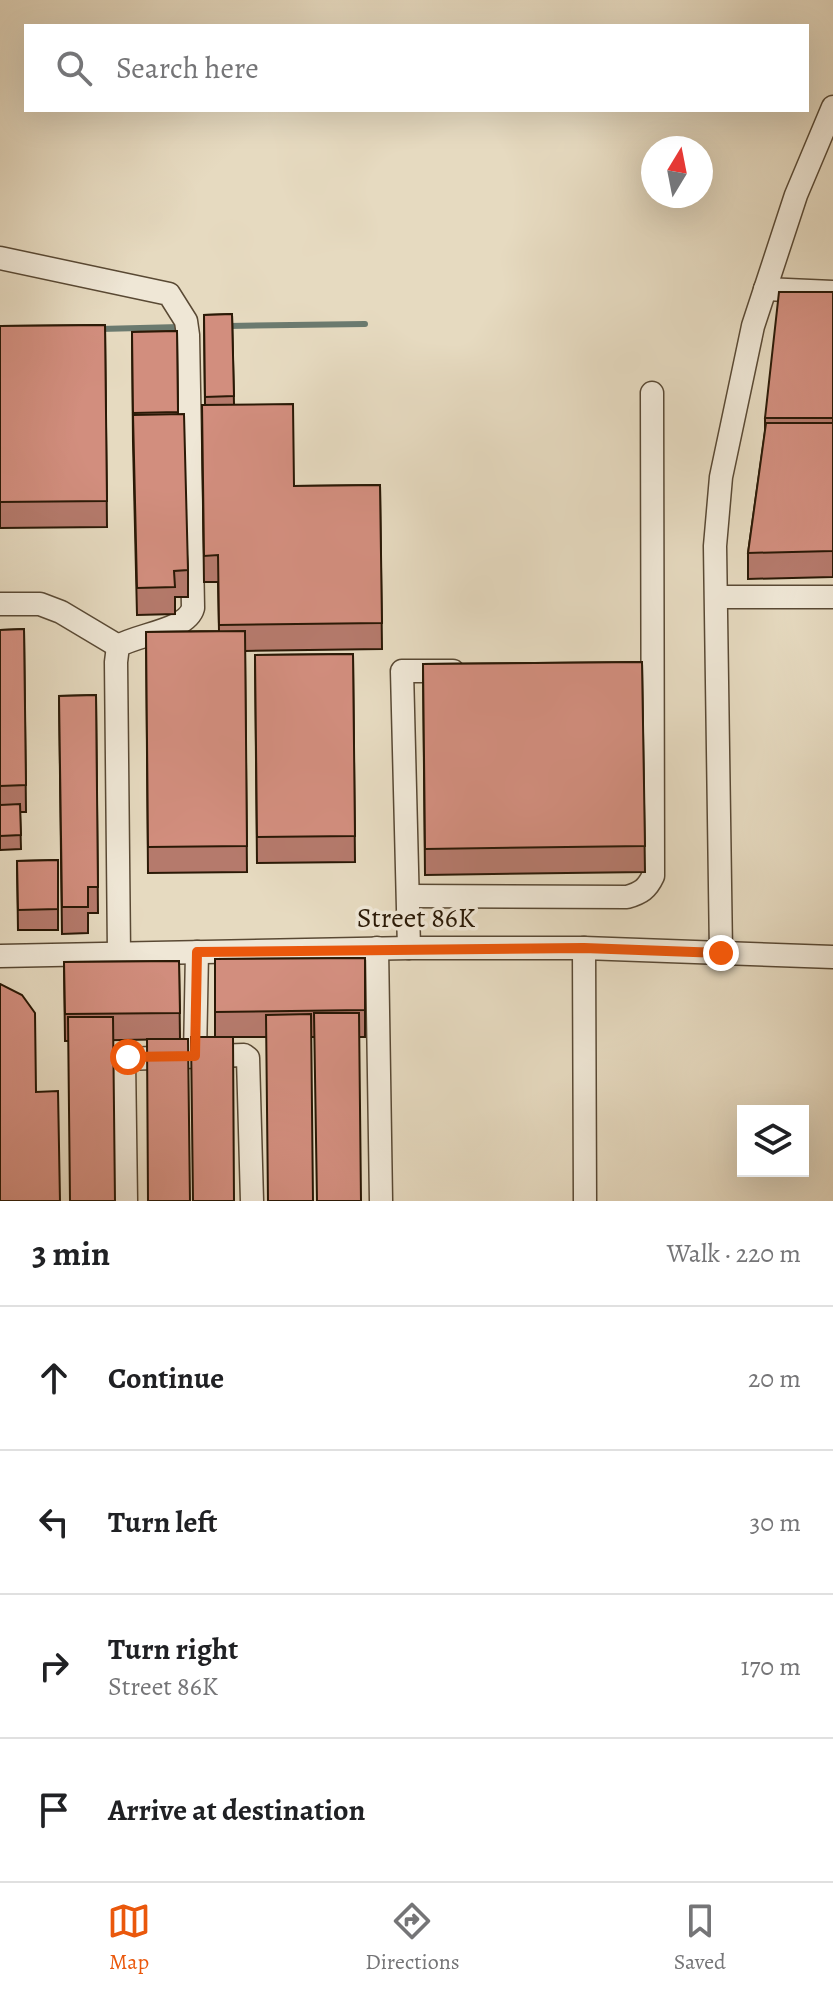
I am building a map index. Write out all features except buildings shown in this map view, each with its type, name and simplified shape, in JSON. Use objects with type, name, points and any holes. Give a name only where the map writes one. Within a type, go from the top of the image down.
[{"type":"street","points":[[721,953],[715,546],[721,477],[753,326],[796,195],[833,107]]},
{"type":"street","points":[[0,258],[169,294],[187,328],[193,608],[190,617],[183,623],[140,635],[118,646]]},
{"type":"street","points":[[765,289],[833,292]]},
{"type":"street","points":[[409,896],[627,897],[648,887],[653,876],[646,670],[652,393]]},
{"type":"street","points":[[717,597],[833,597]]},
{"type":"street","points":[[0,604],[40,604],[61,612],[118,646]]},
{"type":"street","points":[[118,646],[119,953]]},
{"type":"street","points":[[409,948],[402,671],[481,671]]},
{"type":"street","points":[[377,948],[381,1201]]},
{"type":"street","name":"Street 86K","points":[[0,956],[377,948],[584,948],[833,957]]},
{"type":"street","points":[[584,948],[585,1201]]},
{"type":"street","points":[[195,1056],[197,952]]},
{"type":"street","points":[[126,1201],[124,1059],[244,1055],[248,1058],[252,1201]]},
{"type":"waterway","points":[[228,326],[365,324]]},
{"type":"waterway","points":[[100,329],[180,327]]},
{"type":"route","points":[[128,1057],[195,1056],[197,952],[584,948],[721,953]]}]
